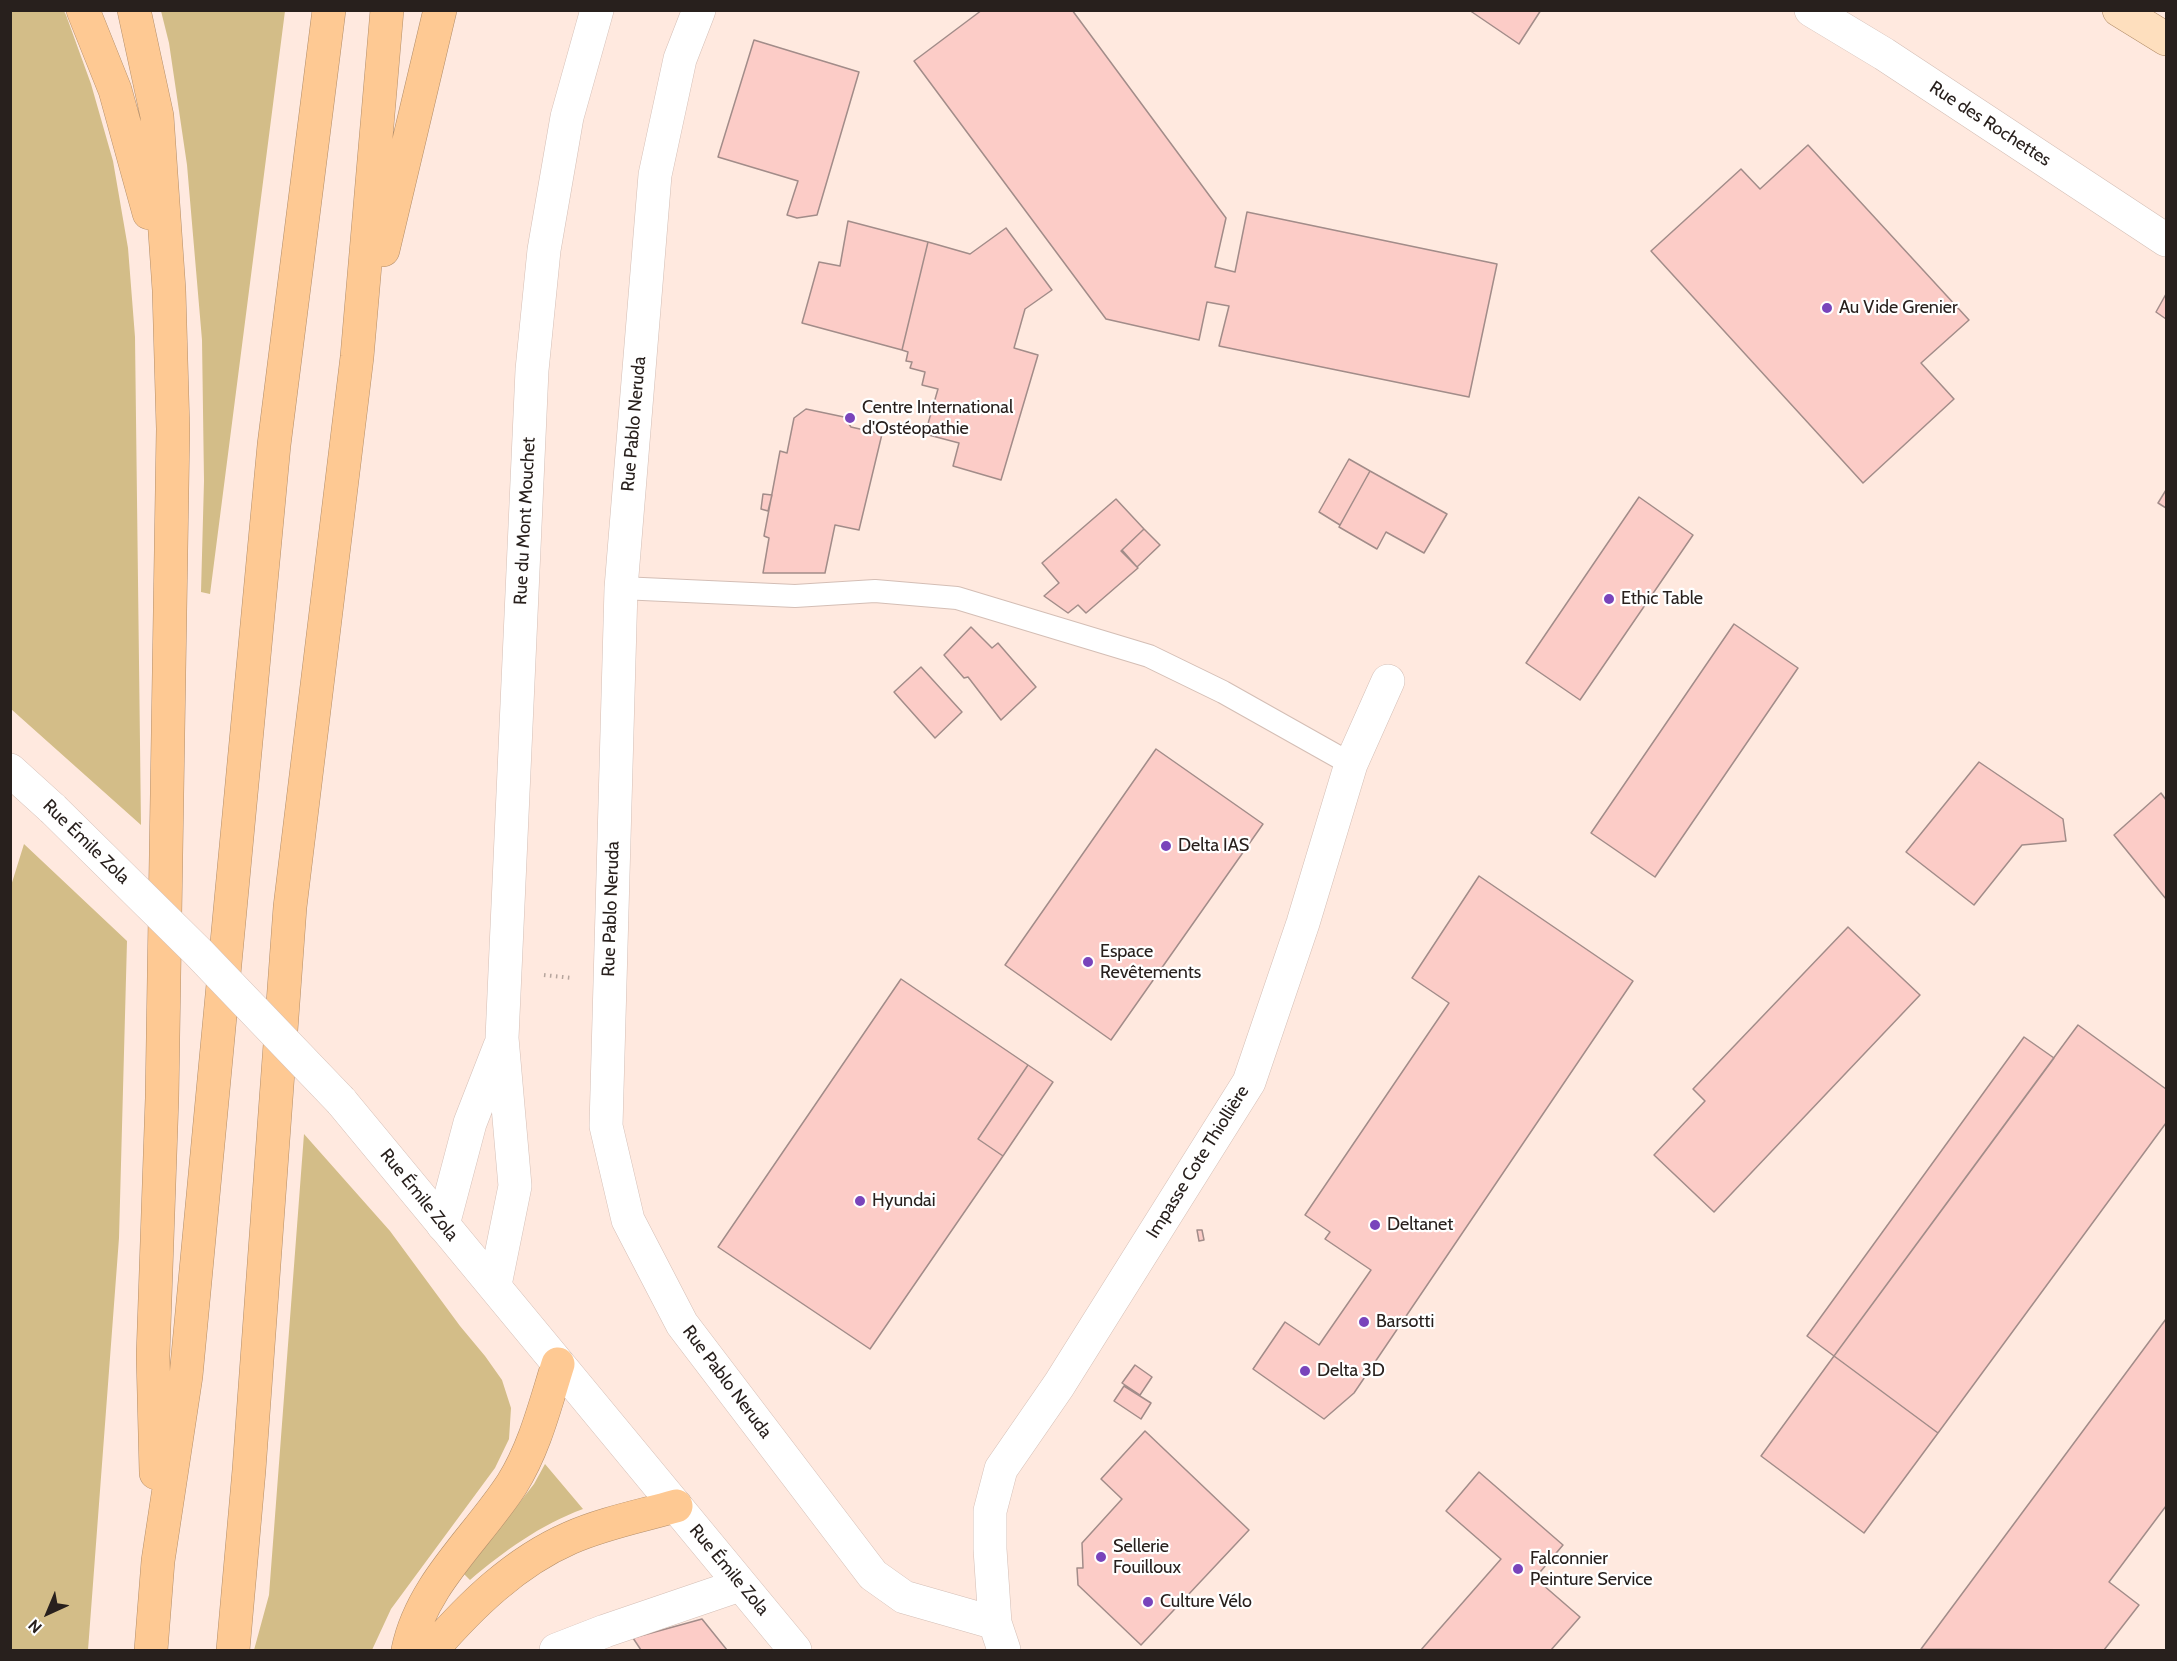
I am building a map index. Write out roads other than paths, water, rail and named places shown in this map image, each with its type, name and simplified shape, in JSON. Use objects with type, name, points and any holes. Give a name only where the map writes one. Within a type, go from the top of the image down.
[{"type":"highway","points":[[83,10],[115,90],[169,290]]},
{"type":"highway","points":[[135,10],[157,116],[169,290],[173,429],[162,1086],[153,1356],[158,1561]]},
{"type":"highway","points":[[150,1650],[158,1561],[186,1376],[274,445],[329,10]]},
{"type":"highway","points":[[233,1650],[249,1470],[291,907],[357,357],[387,10]]},
{"type":"highway","points":[[357,357],[440,10]]},
{"type":"highway","points":[[408,1650],[411,1633],[429,1598],[452,1563],[511,1485],[532,1448],[558,1364]]},
{"type":"highway","points":[[432,1650],[472,1606],[510,1574],[540,1553],[569,1538],[596,1528],[676,1506]]},
{"type":"main road","points":[[2119,10],[2166,39]]},
{"type":"street","name":"Rue du Mont Mouchet","points":[[495,1285],[515,1186],[502,1038],[532,370],[544,250],[567,117],[597,10]]},
{"type":"street","name":"Rue Pablo Neruda","points":[[699,10],[680,59],[655,175],[621,588],[606,1126],[628,1220],[682,1323],[873,1575],[904,1597],[999,1637]]},
{"type":"street","name":"Rue des Rochettes","points":[[1811,10],[1884,54],[2166,240]]},
{"type":"street","name":"Impasse Cote Thiollière","points":[[999,1637],[990,1511],[1001,1469],[1065,1375],[1249,1082],[1303,924],[1352,764],[1388,681]]},
{"type":"street","name":"Rue Émile Zola","points":[[10,770],[53,809],[198,952],[341,1101],[795,1650]]},
{"type":"street","name":"Rue du Mont Mouchet","points":[[443,1225],[470,1123],[502,1038]]},
{"type":"street","points":[[556,1650],[740,1585]]},
{"type":"lane","points":[[621,588],[795,596],[875,591],[957,598],[1149,656],[1223,692],[1352,764]]},
{"type":"place","name":"Au Vide Grenier","points":[[1827,308]]},
{"type":"place","name":"Centre International d'Ostéopathie","points":[[850,418]]},
{"type":"place","name":"Ethic Table","points":[[1609,599]]},
{"type":"place","name":"Delta IAS","points":[[1166,846]]},
{"type":"place","name":"Espace Revêtements","points":[[1088,962]]},
{"type":"place","name":"Hyundai","points":[[860,1201]]},
{"type":"place","name":"Deltanet","points":[[1375,1225]]},
{"type":"place","name":"Barsotti","points":[[1364,1322]]},
{"type":"place","name":"Delta 3D","points":[[1305,1371]]},
{"type":"place","name":"Sellerie Fouilloux","points":[[1101,1557]]},
{"type":"place","name":"Falconnier Peinture Service","points":[[1518,1569]]},
{"type":"place","name":"Culture Vélo","points":[[1148,1602]]}]
